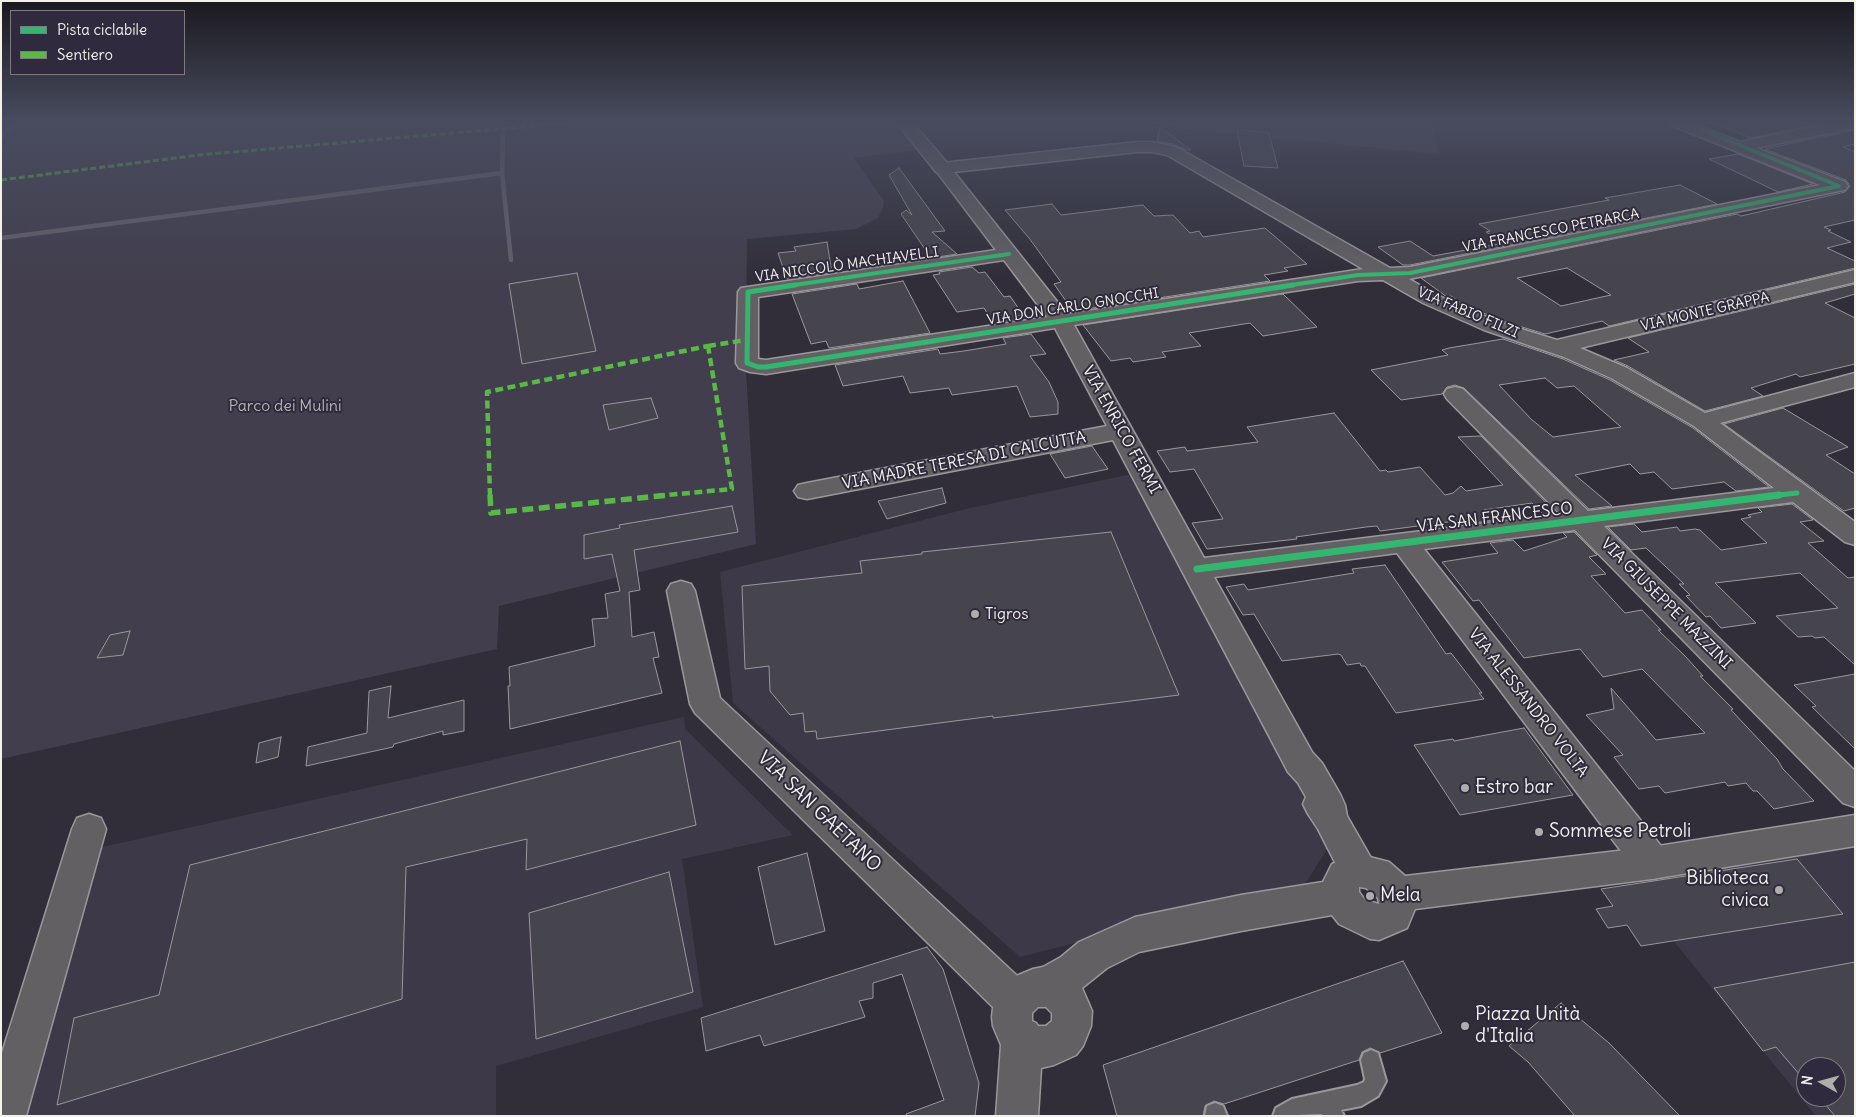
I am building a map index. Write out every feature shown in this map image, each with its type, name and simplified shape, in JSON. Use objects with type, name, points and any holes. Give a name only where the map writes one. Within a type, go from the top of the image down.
[{"type":"street","name":"VIA ENRICO FERMI","points":[[948,175],[1062,322],[1300,762],[1303,775],[1330,818],[1350,883],[1352,912],[1361,917],[1379,922],[1394,916],[1397,910],[1396,894],[1652,862]]},
{"type":"street","name":"VIA FABIO FILZI","points":[[1212,175],[1384,274],[1449,308],[1491,326],[1555,347],[1618,373],[1702,421],[1855,536]]},
{"type":"street","points":[[1811,175],[1847,189]]},
{"type":"street","name":"VIA FRANCESCO PETRARCA","points":[[1384,274],[1420,271],[1847,189]]},
{"type":"street","name":"VIA NICCOLÒ MACHIAVELLI","points":[[766,367],[752,366],[747,363],[746,359],[748,292],[1009,254]]},
{"type":"street","name":"VIA DON CARLO GNOCCHI","points":[[766,367],[1358,275],[1384,274]]},
{"type":"street","name":"VIA MONTE GRAPPA","points":[[1555,347],[1850,281]]},
{"type":"street","points":[[1702,421],[1855,380]]},
{"type":"street","name":"VIA GIUSEPPE MAZZINI","points":[[1455,394],[1855,793]]},
{"type":"street","name":"VIA MADRE TERESA DI CALCUTTA","points":[[807,491],[1121,431]]},
{"type":"street","name":"VIA SAN FRANCESCO","points":[[1197,570],[1797,493]]},
{"type":"street","name":"VIA ALESSANDRO VOLTA","points":[[1404,543],[1652,862]]},
{"type":"street","name":"VIA SAN GAETANO","points":[[681,591],[706,704],[1044,1008]]},
{"type":"street","points":[[4,1116],[89,829]]},
{"type":"street","points":[[1652,862],[1855,830]]},
{"type":"street","points":[[1018,1099],[1044,1008],[1093,955],[1135,935],[1204,920],[1350,883]]},
{"type":"lane","points":[[1284,1116],[1292,1110],[1331,1109],[1361,1095],[1376,1082],[1371,1060]]},
{"type":"shaded area","points":[[1132,474],[1335,837],[1305,884],[1020,957],[733,703],[720,572],[970,508]]},
{"type":"shaded area","points":[[684,717],[685,729],[793,835],[682,859],[703,1007],[496,1066],[496,1116],[18,1116],[98,848]]},
{"type":"shaded area","points":[[1855,843],[1855,1116],[1816,1116],[1809,1107],[1846,1107],[1846,1057],[1796,1057],[1796,1091],[1628,885]]},
{"type":"green space","name":"Parco dei Mulini","points":[[1,175],[866,175],[884,201],[878,218],[856,229],[747,239],[746,370],[756,544],[499,606],[497,649],[1,759]]},
{"type":"building","points":[[889,175],[904,175],[945,231],[932,232],[957,254],[931,258],[901,214],[906,210],[912,215]]},
{"type":"building","points":[[1743,175],[1791,175],[1813,184],[1778,192]]},
{"type":"building","points":[[1833,175],[1855,175],[1855,220],[1824,227],[1831,230],[1828,231],[1851,242],[1827,248],[1855,261],[1855,268],[1609,326],[1602,321],[1545,334],[1499,320],[1461,303],[1451,296],[1447,297],[1421,278],[1737,214],[1741,216],[1845,192],[1850,186],[1846,180]],"holes":[[[1567,268],[1611,295],[1561,306],[1517,278]]]},
{"type":"building","points":[[1680,185],[1717,204],[1410,265],[1403,265],[1378,247],[1410,241],[1433,256],[1504,243],[1486,232],[1490,231],[1479,224],[1609,200],[1605,198]]},
{"type":"building","points":[[1052,204],[1061,215],[1143,205],[1154,216],[1173,215],[1190,233],[1199,231],[1203,237],[1265,228],[1307,264],[1284,268],[1288,271],[1264,275],[1270,281],[1073,311],[1054,284],[1061,282],[1029,238],[1005,210]]},
{"type":"building","points":[[827,242],[832,273],[787,279],[778,253],[796,251],[794,247]]},
{"type":"building","points":[[972,267],[979,273],[985,272],[1004,297],[1010,296],[1023,315],[1017,316],[1020,319],[993,323],[984,308],[957,312],[933,275],[940,274],[939,272]]},
{"type":"building","points":[[577,273],[596,351],[522,364],[509,284]]},
{"type":"building","points":[[903,281],[930,333],[829,348],[826,341],[811,344],[792,294],[857,284],[859,289]]},
{"type":"building","points":[[1855,284],[1855,294],[1825,303],[1855,318],[1855,364],[1800,377],[1796,374],[1751,388],[1763,396],[1705,411],[1628,366],[1614,360],[1649,352],[1628,338]]},
{"type":"building","points":[[1283,294],[1317,327],[1263,336],[1250,323],[1189,333],[1201,346],[1162,352],[1166,357],[1133,362],[1130,358],[1111,361],[1083,325]]},
{"type":"building","points":[[1031,334],[1046,354],[1030,356],[1049,382],[1058,402],[1058,414],[1030,417],[1017,386],[952,395],[949,388],[910,393],[903,376],[843,386],[835,365],[938,349],[940,354],[964,351],[1006,344],[1003,338]]},
{"type":"building","points":[[1503,339],[1563,359],[1610,380],[1693,428],[1769,487],[1736,491],[1724,482],[1672,489],[1654,472],[1640,474],[1630,464],[1575,475],[1612,506],[1589,509],[1464,388],[1455,385],[1447,387],[1442,394],[1401,400],[1371,370],[1448,355],[1442,350]],"holes":[[[1545,378],[1557,388],[1574,386],[1621,427],[1553,437],[1531,419],[1499,385]]]},
{"type":"building","points":[[651,398],[658,418],[609,430],[603,405]]},
{"type":"building","points":[[1783,408],[1848,447],[1826,455],[1855,474],[1855,508],[1844,511],[1724,424]]},
{"type":"building","points":[[1334,413],[1380,471],[1386,470],[1388,472],[1420,467],[1445,495],[1453,493],[1461,486],[1466,491],[1503,485],[1458,437],[1481,436],[1556,513],[1543,514],[1532,503],[1484,510],[1494,520],[1474,523],[1470,519],[1380,531],[1377,526],[1366,527],[1296,537],[1297,539],[1207,549],[1192,523],[1223,519],[1194,469],[1170,472],[1157,451],[1185,447],[1187,451],[1258,442],[1247,427]]},
{"type":"building","points":[[1092,446],[1108,469],[1065,478],[1050,454]]},
{"type":"building","points":[[942,488],[946,503],[887,519],[878,501]]},
{"type":"building","points":[[1792,504],[1813,520],[1800,522],[1824,541],[1808,543],[1848,578],[1855,577],[1855,665],[1824,637],[1798,637],[1776,616],[1838,608],[1800,573],[1715,583],[1756,623],[1721,628],[1710,616],[1706,617],[1686,596],[1690,595],[1679,584],[1684,584],[1646,548],[1631,550],[1608,527],[1634,524],[1642,532],[1677,527],[1680,531],[1700,530],[1721,550],[1767,543],[1741,519],[1751,517],[1748,515],[1762,512],[1758,508]]},
{"type":"building","points":[[732,506],[738,532],[634,550],[640,590],[629,592],[632,637],[654,632],[659,657],[653,658],[662,693],[510,729],[509,667],[595,646],[592,619],[608,618],[605,594],[620,591],[612,554],[584,559],[584,535],[620,528],[619,525]]},
{"type":"building","points":[[1111,532],[1179,695],[993,718],[993,716],[817,739],[816,731],[805,732],[803,713],[790,715],[770,691],[769,666],[745,669],[742,586],[862,573],[860,561],[922,554],[922,552]]},
{"type":"building","points":[[1574,532],[1597,555],[1589,557],[1606,574],[1591,576],[1625,613],[1642,610],[1661,630],[1658,630],[1703,676],[1700,676],[1733,709],[1731,710],[1777,759],[1783,769],[1814,801],[1774,809],[1757,791],[1753,791],[1746,783],[1728,786],[1725,782],[1665,793],[1659,786],[1639,789],[1614,757],[1623,755],[1586,715],[1614,709],[1611,688],[1656,740],[1705,733],[1642,669],[1603,677],[1580,649],[1524,658],[1479,600],[1473,601],[1442,562],[1498,553],[1490,543],[1513,540],[1524,551],[1567,537],[1563,533]]},
{"type":"building","points":[[1385,565],[1446,654],[1451,653],[1482,693],[1479,693],[1484,699],[1396,713],[1365,666],[1361,666],[1360,663],[1347,665],[1341,655],[1338,654],[1282,661],[1254,614],[1243,615],[1226,587],[1244,584],[1248,590],[1354,573],[1352,569]]},
{"type":"building","points":[[130,631],[123,655],[97,658],[110,635]]},
{"type":"building","points":[[1855,674],[1855,749],[1812,707],[1816,706],[1794,685]]},
{"type":"building","points":[[391,686],[388,718],[464,700],[464,731],[443,735],[443,731],[394,744],[393,747],[306,766],[308,747],[367,733],[369,691]]},
{"type":"building","points":[[1524,728],[1573,795],[1460,815],[1414,745],[1453,739],[1454,741]]},
{"type":"building","points":[[281,737],[278,757],[256,763],[259,743]]},
{"type":"building","points":[[680,741],[696,825],[526,870],[527,839],[406,867],[402,999],[57,1105],[74,1018],[159,995],[190,865]]},
{"type":"building","points":[[807,853],[825,931],[775,945],[758,867]]},
{"type":"building","points":[[1797,859],[1843,914],[1641,946],[1627,925],[1608,928],[1596,909],[1613,906],[1601,889]]},
{"type":"building","points":[[669,872],[693,992],[536,1039],[529,913]]},
{"type":"building","points":[[927,947],[943,969],[979,1083],[975,1116],[907,1116],[906,1114],[944,1100],[902,974],[873,983],[873,998],[859,1001],[865,1017],[764,1046],[760,1035],[706,1051],[701,1018]]},
{"type":"building","points":[[1403,961],[1442,1033],[1380,1053],[1370,1048],[1362,1052],[1359,1060],[1224,1104],[1214,1101],[1205,1106],[1203,1116],[1117,1116],[1103,1065]]},
{"type":"building","points":[[1855,962],[1855,1116],[1835,1116],[1827,1107],[1846,1107],[1846,1057],[1796,1057],[1796,1070],[1776,1047],[1763,1051],[1714,988]]},
{"type":"building","points":[[1561,1003],[1609,1043],[1680,1116],[1575,1116],[1528,1062],[1509,1046]]},
{"type":"waterway","points":[[1,238],[486,175]]},
{"type":"waterway","points":[[502,175],[511,260]]},
{"type":"marked path","points":[[1,180],[40,175]]},
{"type":"marked path","points":[[708,346],[732,489],[491,513],[487,392],[708,346],[746,340]]},
{"type":"cycle path","points":[[1813,175],[1839,186]]},
{"type":"cycle path","points":[[1009,254],[748,292],[747,363],[758,367],[766,367],[1358,275],[1410,273],[1839,186]]},
{"type":"cycle path","points":[[1197,569],[1797,493]]},
{"type":"place","name":"Tigros","points":[[975,614]]},
{"type":"place","name":"Estro bar","points":[[1465,788]]},
{"type":"place","name":"Sommese Petroli","points":[[1539,832]]},
{"type":"place","name":"Biblioteca civica","points":[[1779,890]]},
{"type":"place","name":"Mela","points":[[1370,896]]},
{"type":"place","name":"Piazza Unità d'Italia","points":[[1465,1026]]}]
